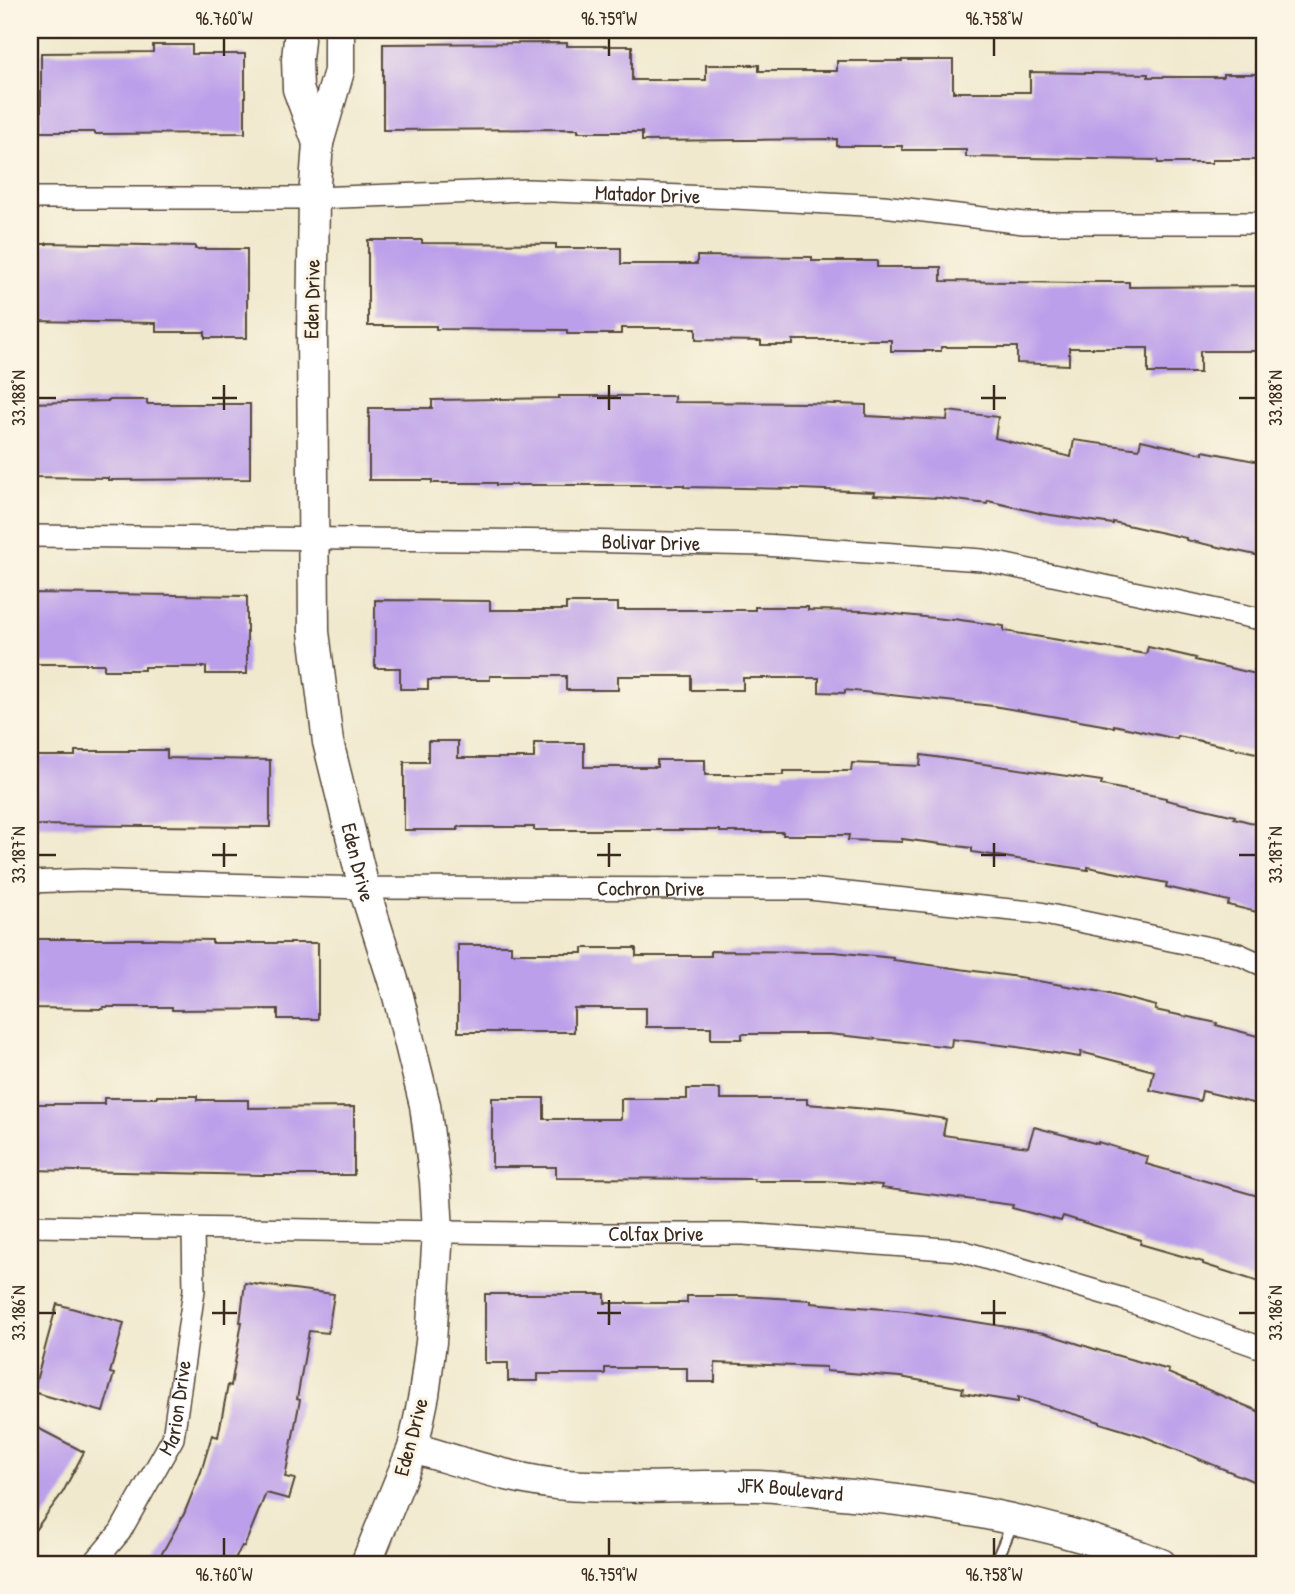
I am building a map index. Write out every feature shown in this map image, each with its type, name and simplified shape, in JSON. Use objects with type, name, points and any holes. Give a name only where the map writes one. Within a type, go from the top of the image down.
[{"type":"street","name":"Eden Drive","points":[[300,30],[298,89],[318,143]]},
{"type":"street","name":"Eden Drive","points":[[339,30],[338,71],[318,143],[314,198],[314,632],[328,742],[364,888],[398,996],[425,1105],[435,1181],[438,1231],[431,1342],[413,1448],[366,1564]]},
{"type":"street","name":"Matador Drive","points":[[30,198],[314,198],[528,190],[883,206],[1024,223],[1265,223]]},
{"type":"street","name":"Bolivar Drive","points":[[30,536],[764,545],[982,560],[1265,620]]},
{"type":"street","name":"Cochron Drive","points":[[30,882],[83,880],[364,888],[809,889],[1040,913],[1238,954],[1265,966]]},
{"type":"street","name":"Colfax Drive","points":[[30,1226],[743,1234],[958,1250],[1123,1300],[1265,1349]]},
{"type":"street","name":"Marion Drive","points":[[93,1564],[120,1532],[173,1438],[194,1290],[194,1228]]},
{"type":"street","name":"JFK Boulevard","points":[[413,1448],[512,1476],[564,1485],[613,1488],[758,1486],[902,1499],[991,1514],[1138,1555],[1161,1564]]},
{"type":"lane","points":[[995,1564],[1014,1520]]},
{"type":"building","points":[[567,43],[567,46],[632,46],[632,80],[706,80],[706,65],[759,65],[759,71],[837,71],[837,61],[902,60],[953,60],[953,92],[1030,92],[1030,72],[1148,74],[1148,77],[1265,74],[1265,160],[1158,163],[1158,160],[966,157],[966,150],[837,146],[837,139],[642,141],[642,132],[578,132],[578,129],[383,130],[383,44]]},
{"type":"building","points":[[153,45],[192,45],[192,54],[245,54],[245,133],[41,132],[41,53],[153,52]]},
{"type":"building","points":[[368,240],[621,248],[621,264],[697,264],[697,256],[812,257],[812,261],[877,261],[877,267],[941,267],[941,281],[1129,282],[1129,287],[1265,286],[1265,351],[1200,351],[1200,373],[1148,373],[1148,348],[1069,348],[1069,365],[1017,363],[1017,347],[941,347],[941,351],[891,351],[891,340],[793,340],[793,345],[761,345],[761,341],[696,340],[696,328],[621,328],[621,334],[567,334],[567,330],[368,326]]},
{"type":"building","points":[[30,244],[247,249],[247,338],[205,338],[205,332],[156,332],[156,323],[30,321]]},
{"type":"building","points":[[674,396],[674,402],[866,405],[866,416],[947,420],[948,411],[998,417],[995,438],[1071,457],[1074,440],[1139,449],[1141,440],[1203,454],[1203,451],[1265,463],[1265,557],[1113,522],[1044,514],[988,501],[987,504],[940,498],[874,495],[875,492],[684,485],[496,485],[432,483],[432,480],[369,480],[369,408],[432,408],[432,400]]},
{"type":"building","points":[[147,400],[147,404],[250,404],[250,479],[108,480],[30,477],[30,403]]},
{"type":"building","points":[[30,593],[247,596],[247,674],[206,674],[206,667],[104,670],[104,664],[30,664]]},
{"type":"building","points":[[375,600],[490,601],[490,610],[566,610],[566,603],[618,603],[618,610],[755,610],[755,607],[808,607],[808,610],[866,611],[1004,626],[1004,631],[1146,654],[1148,647],[1265,676],[1265,755],[1178,736],[1177,739],[1114,725],[993,706],[845,690],[845,693],[819,692],[819,678],[743,678],[743,690],[691,690],[691,676],[618,676],[618,690],[566,690],[566,676],[490,676],[490,680],[428,680],[428,689],[400,689],[400,668],[375,668]]},
{"type":"building","points":[[428,741],[458,741],[458,758],[534,758],[534,743],[584,743],[584,767],[657,767],[657,760],[705,760],[705,775],[783,775],[783,771],[851,771],[852,763],[920,766],[921,755],[1102,781],[1101,785],[1166,798],[1265,826],[1265,914],[1228,905],[1229,901],[1166,887],[1167,883],[1088,867],[1088,870],[972,852],[972,848],[902,839],[902,842],[848,840],[849,835],[783,835],[783,832],[720,830],[534,830],[534,827],[458,827],[458,830],[404,830],[404,762],[428,762]]},
{"type":"building","points":[[167,750],[167,758],[270,760],[270,827],[30,825],[30,756],[75,756],[75,751]]},
{"type":"building","points":[[30,939],[318,943],[318,1019],[278,1019],[278,1009],[30,1008]]},
{"type":"building","points":[[458,945],[511,945],[511,953],[583,953],[583,948],[636,948],[636,956],[711,956],[711,951],[834,952],[893,958],[1097,991],[1156,1006],[1155,1010],[1217,1023],[1216,1025],[1265,1038],[1265,1106],[1202,1091],[1200,1101],[1150,1090],[1154,1071],[1081,1052],[1080,1057],[952,1039],[951,1047],[829,1034],[742,1034],[742,1039],[711,1039],[711,1027],[646,1027],[646,1008],[574,1008],[574,1032],[458,1032]]},
{"type":"building","points":[[687,1089],[720,1089],[720,1099],[807,1099],[807,1104],[893,1111],[946,1119],[943,1135],[1028,1147],[1034,1127],[1148,1157],[1146,1164],[1265,1198],[1265,1284],[1140,1244],[1141,1240],[1063,1216],[1061,1221],[1012,1208],[1013,1205],[881,1188],[882,1185],[754,1179],[556,1178],[556,1167],[492,1167],[492,1098],[544,1098],[544,1119],[621,1119],[621,1099],[687,1099]]},
{"type":"building","points":[[197,1096],[197,1100],[248,1100],[248,1108],[354,1107],[354,1175],[30,1170],[30,1104],[104,1104],[104,1098]]},
{"type":"building","points":[[245,1283],[334,1294],[328,1333],[309,1331],[297,1399],[300,1400],[285,1477],[295,1479],[289,1499],[266,1493],[244,1547],[242,1546],[232,1564],[156,1564],[184,1514],[212,1435],[218,1437],[228,1385],[231,1386],[242,1322]]},
{"type":"building","points":[[485,1294],[605,1294],[605,1303],[687,1303],[687,1296],[811,1300],[811,1303],[907,1311],[1044,1333],[1169,1370],[1168,1373],[1265,1414],[1265,1486],[1143,1436],[1018,1397],[1018,1402],[962,1393],[963,1388],[900,1377],[826,1371],[826,1367],[715,1363],[715,1382],[687,1382],[687,1368],[605,1368],[605,1374],[538,1374],[538,1381],[508,1381],[508,1363],[485,1363]]},
{"type":"building","points":[[57,1304],[124,1323],[110,1373],[114,1374],[103,1412],[33,1392]]},
{"type":"building","points":[[30,1424],[84,1452],[63,1492],[30,1537]]}]
